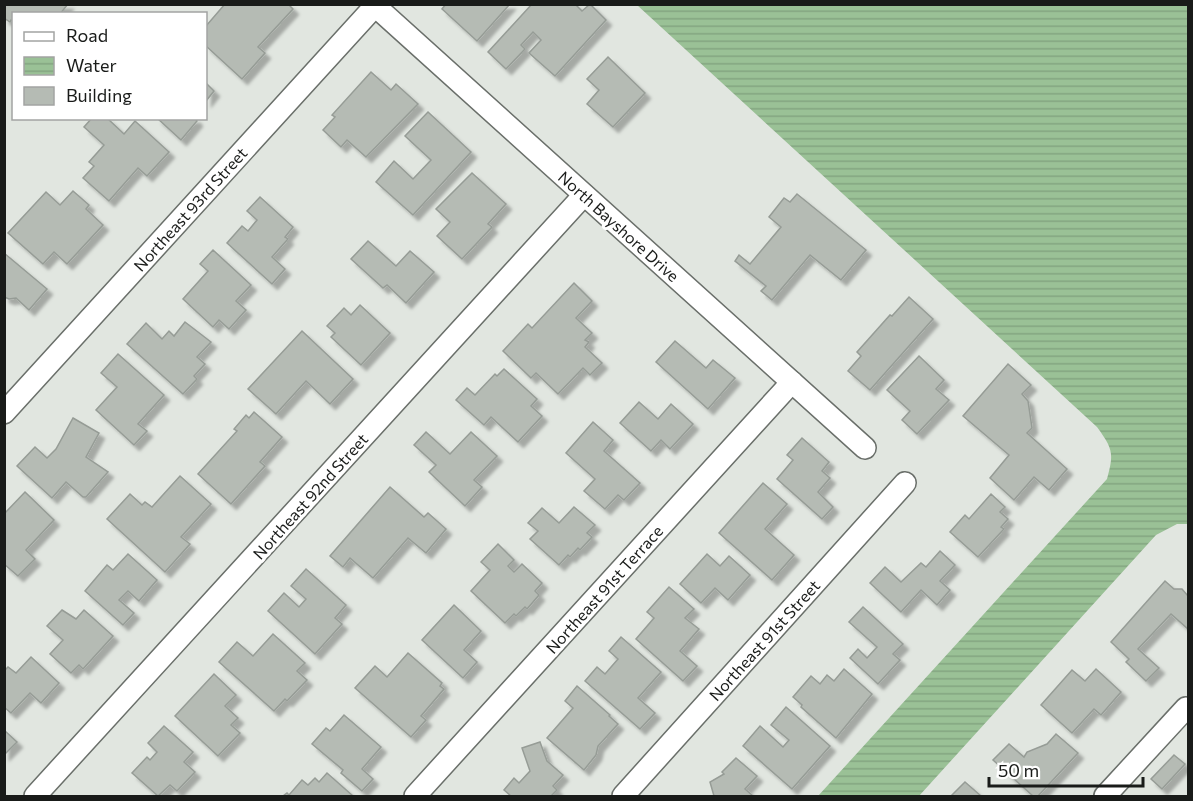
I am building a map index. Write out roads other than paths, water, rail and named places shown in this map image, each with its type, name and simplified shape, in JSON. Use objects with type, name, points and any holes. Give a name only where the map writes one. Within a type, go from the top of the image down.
[{"type":"street","name":"North Bayshore Drive","points":[[374,5],[865,448]]},
{"type":"street","name":"Northeast 93rd Street","points":[[4,412],[374,5]]},
{"type":"street","name":"Northeast 92nd Street","points":[[35,796],[584,195]]},
{"type":"street","name":"Northeast 91st Terrace","points":[[415,796],[792,382]]},
{"type":"street","name":"Northeast 91st Street","points":[[623,796],[905,483]]},
{"type":"street","points":[[1105,796],[1187,709]]},
{"type":"water","points":[[637,5],[1188,5],[1188,524],[1177,524],[1156,535],[919,796],[818,796],[1107,479],[1111,451],[1097,427]]}]
